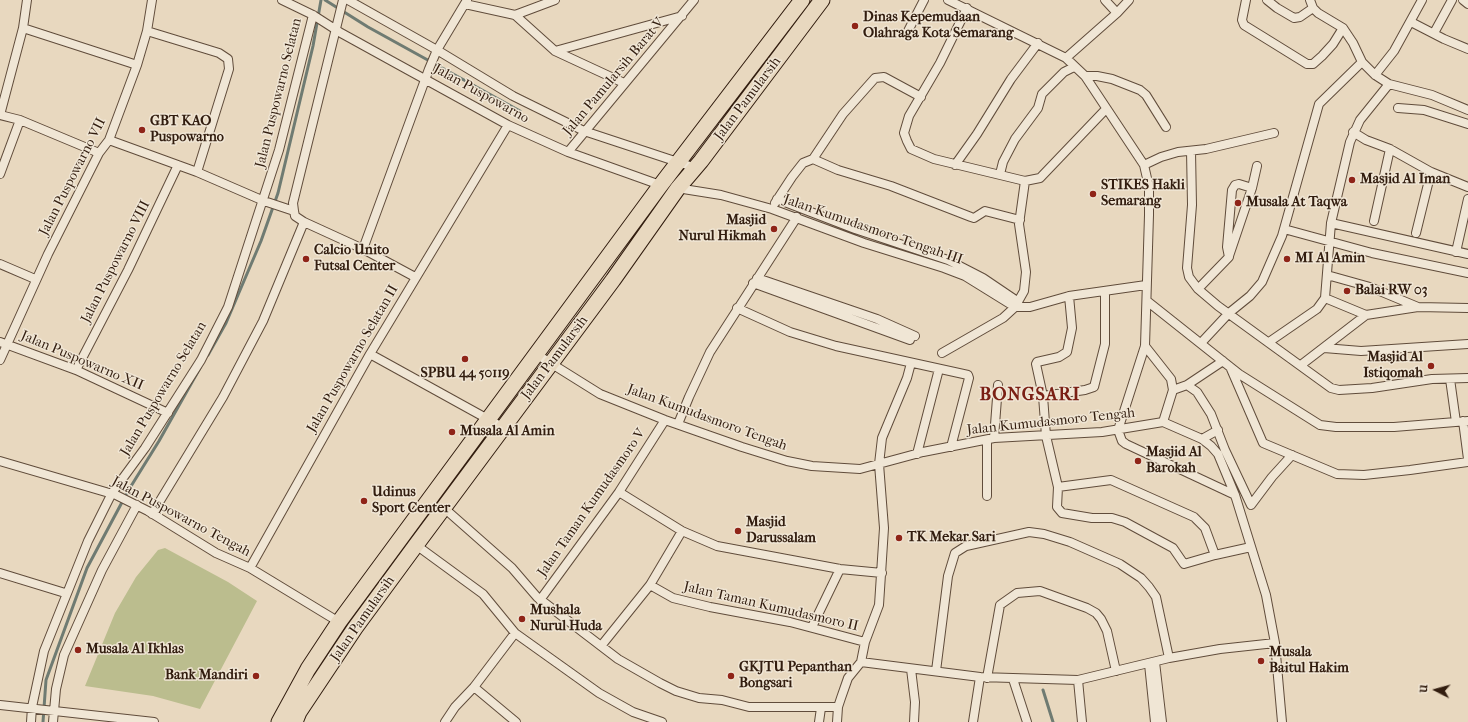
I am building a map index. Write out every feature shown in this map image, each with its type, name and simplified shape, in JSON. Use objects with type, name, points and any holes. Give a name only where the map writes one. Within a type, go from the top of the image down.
[{"type":"highway","name":"Jalan Pamularsih","points":[[278,722],[308,669],[339,622],[660,186],[802,0]]},
{"type":"highway","name":"Jalan Pamularsih","points":[[295,722],[355,628],[613,280],[678,188],[696,168],[822,0]]},
{"type":"street","points":[[27,0],[23,28],[0,115],[20,120],[99,153]]},
{"type":"street","name":"Jalan Puspowarno VII","points":[[0,360],[4,343],[35,279],[99,153],[109,140],[137,65],[147,31],[152,0]]},
{"type":"street","name":"Jalan Puspowarno","points":[[282,0],[427,76],[508,125],[568,152],[660,186],[678,188]]},
{"type":"street","points":[[291,210],[334,26],[345,0],[513,96],[584,131],[696,168]]},
{"type":"street","points":[[515,15],[555,0]]},
{"type":"street","name":"Jalan Pamularsih Barat V","points":[[568,152],[694,0]]},
{"type":"street","points":[[908,31],[924,0]]},
{"type":"street","points":[[948,0],[967,8],[1066,58],[1085,76],[1144,166],[1149,187],[1146,346],[1118,430],[1122,440],[1126,444],[1235,495]]},
{"type":"street","points":[[1105,0],[1117,13]]},
{"type":"street","points":[[1066,58],[1117,13],[1129,0]]},
{"type":"street","points":[[1246,0],[1242,20],[1244,25],[1307,64],[1314,64],[1333,44],[1343,28]]},
{"type":"street","points":[[1268,0],[1277,8],[1294,18],[1300,17],[1311,4],[1343,28],[1353,43],[1362,62],[1375,75],[1389,84],[1432,95],[1468,110]]},
{"type":"street","points":[[1375,75],[1394,51],[1422,0]]},
{"type":"street","points":[[1434,33],[1452,0]]},
{"type":"street","points":[[1463,0],[1468,4]]},
{"type":"street","points":[[363,249],[437,52],[466,2],[515,15],[555,51],[624,83]]},
{"type":"street","points":[[967,8],[940,63],[909,116],[904,133],[911,149],[955,165],[1000,174],[1025,181],[1040,178],[1106,109]]},
{"type":"street","name":"Jalan Puspowarno Selatan","points":[[31,722],[44,650],[65,593],[88,541],[114,494],[168,413],[200,360],[228,308],[267,202],[315,16]]},
{"type":"street","points":[[555,51],[682,16]]},
{"type":"street","points":[[1411,22],[1468,49]]},
{"type":"street","points":[[23,28],[137,65]]},
{"type":"street","points":[[147,31],[219,53],[228,59],[229,69],[197,172]]},
{"type":"street","points":[[955,165],[977,134],[1010,79],[1038,43]]},
{"type":"street","points":[[1201,343],[1229,313],[1250,296],[1262,282],[1284,229],[1319,104],[1362,62]]},
{"type":"street","points":[[1000,174],[1003,162],[1015,139],[1038,108],[1042,94],[1064,72],[1074,66]]},
{"type":"street","points":[[1085,76],[1096,76],[1112,79],[1140,90],[1146,95],[1166,127]]},
{"type":"street","points":[[772,208],[803,163],[813,159],[843,114],[875,78],[884,77],[921,97]]},
{"type":"street","points":[[1269,342],[1316,309],[1325,298],[1328,242],[1331,223],[1353,132],[1368,109],[1389,84]]},
{"type":"street","points":[[1398,108],[1424,110],[1468,124]]},
{"type":"street","points":[[0,174],[20,120]]},
{"type":"street","name":"Jalan Puspowarno Selatan II","points":[[250,568],[370,354],[508,125]]},
{"type":"street","points":[[1353,132],[1366,140],[1390,149],[1431,172],[1468,187]]},
{"type":"street","points":[[1144,166],[1160,157],[1206,149],[1274,133]]},
{"type":"street","points":[[109,140],[197,172],[267,202],[291,210],[295,216],[304,222],[363,249],[415,278]]},
{"type":"street","points":[[1374,221],[1390,149]]},
{"type":"street","points":[[1191,151],[1192,205],[1187,268],[1189,277],[1198,288],[1229,313],[1331,388],[1339,390],[1372,388],[1432,379],[1450,380],[1468,378]]},
{"type":"street","points":[[813,159],[838,170],[891,186],[971,218],[974,218],[985,211],[1020,220]]},
{"type":"street","name":"Jalan Puspowarno VIII","points":[[76,370],[128,270],[178,165]]},
{"type":"street","points":[[1198,288],[1229,257],[1252,188],[1256,166]]},
{"type":"street","points":[[1416,233],[1431,172]]},
{"type":"street","points":[[942,353],[1003,318],[1016,304],[1024,291],[1026,272],[1020,220],[1025,181]]},
{"type":"street","points":[[1229,257],[1227,247],[1232,190],[1235,185],[1239,184],[1252,188]]},
{"type":"street","name":"Jalan Kumudasmoro Tengah III","points":[[678,188],[721,195],[772,208],[864,243],[901,255],[946,264],[967,273],[1016,304]]},
{"type":"street","points":[[777,199],[905,245],[946,264]]},
{"type":"street","points":[[1456,252],[1468,199]]},
{"type":"street","points":[[806,220],[810,212]]},
{"type":"street","points":[[678,424],[688,397],[710,352],[797,217]]},
{"type":"street","points":[[152,514],[223,397],[263,321],[304,222]]},
{"type":"street","points":[[1331,223],[1468,254]]},
{"type":"street","points":[[1284,229],[1372,253],[1468,273]]},
{"type":"street","points":[[901,255],[905,245]]},
{"type":"street","points":[[0,264],[35,279]]},
{"type":"street","points":[[1327,275],[1370,287],[1418,307]]},
{"type":"street","points":[[755,280],[877,319],[912,338]]},
{"type":"street","points":[[1016,304],[1030,307],[1069,296],[1146,285]]},
{"type":"street","points":[[1042,396],[1085,390],[1094,387],[1105,344],[1105,291]]},
{"type":"street","points":[[1069,296],[1072,328],[1067,352],[1059,357],[1037,362],[1036,364],[1042,396],[1046,436],[1058,487],[1057,507],[1062,512],[1092,518],[1112,518],[1125,522],[1173,548],[1184,564],[1251,546]]},
{"type":"street","points":[[1325,298],[1366,315]]},
{"type":"street","points":[[1147,301],[1231,368],[1320,425],[1336,427],[1394,427],[1462,421]]},
{"type":"street","points":[[1301,365],[1366,315],[1418,307],[1468,308]]},
{"type":"street","points":[[737,308],[790,332],[836,346],[939,370],[965,374],[969,378],[951,447]]},
{"type":"street","name":"Jalan Puspowarno XII","points":[[4,343],[76,370],[168,413]]},
{"type":"street","points":[[1324,348],[1360,351],[1468,344]]},
{"type":"street","points":[[1146,346],[1171,379],[1172,390],[1163,422],[1202,439],[1211,446],[1218,454],[1235,495],[1266,594],[1275,643],[1282,722]]},
{"type":"street","points":[[370,354],[504,428]]},
{"type":"street","name":"Jalan Kumudasmoro Tengah","points":[[536,354],[600,394],[665,420],[742,447],[805,465],[853,469],[990,439],[1118,430],[1163,422]]},
{"type":"street","points":[[1172,390],[1186,385],[1223,361]]},
{"type":"street","points":[[837,722],[838,707],[848,678],[861,662],[865,642],[879,605],[884,528],[879,464],[882,438],[907,378],[910,363]]},
{"type":"street","points":[[1231,368],[1263,442],[1337,474],[1347,475],[1410,470],[1468,460],[1462,421],[1450,380]]},
{"type":"street","points":[[917,454],[939,370]]},
{"type":"street","points":[[987,496],[990,439],[998,385]]},
{"type":"street","points":[[1186,385],[1201,396],[1218,430],[1251,505],[1272,477],[1292,455]]},
{"type":"street","name":"Jalan Taman Kumudasmoro V","points":[[540,600],[619,492],[665,420]]},
{"type":"street","points":[[1202,439],[1218,430]]},
{"type":"street","name":"Jalan Puspowarno Tengah","points":[[0,460],[114,494],[152,514],[216,553],[250,568],[339,622]]},
{"type":"street","points":[[1058,487],[1111,480],[1120,483],[1202,522],[1215,555]]},
{"type":"street","points":[[619,492],[682,531],[717,546],[840,569],[882,573]]},
{"type":"street","points":[[54,722],[52,710],[64,655],[102,570],[135,505]]},
{"type":"street","points":[[444,508],[512,568],[540,600],[618,659],[660,683],[676,691],[699,698],[722,700],[748,707],[838,707]]},
{"type":"street","points":[[601,646],[650,585],[682,531]]},
{"type":"street","points":[[936,671],[948,576],[955,553],[966,546],[1029,532],[1044,534],[1070,542],[1120,564],[1141,578],[1156,597],[1169,658]]},
{"type":"street","points":[[416,545],[483,594],[515,633],[600,693],[633,712],[662,722]]},
{"type":"street","points":[[812,627],[840,569]]},
{"type":"street","points":[[0,573],[65,593]]},
{"type":"street","name":"Jalan Taman Kumudasmoro II","points":[[650,585],[673,598],[812,627],[865,642]]},
{"type":"street","points":[[973,722],[1000,605],[1017,593],[1040,591],[1087,608],[1096,613],[1101,619],[1106,631],[1116,671]]},
{"type":"street","points":[[445,722],[455,707],[474,688],[515,633]]},
{"type":"street","points":[[861,662],[983,678],[1078,680],[1169,658],[1220,649],[1275,643]]},
{"type":"street","points":[[1152,663],[1155,722]]},
{"type":"street","points":[[1152,663],[1162,722]]},
{"type":"street","points":[[911,669],[915,702],[914,722]]},
{"type":"street","points":[[1014,679],[1027,722]]},
{"type":"street","points":[[1078,680],[1082,722]]},
{"type":"street","points":[[474,688],[516,722]]},
{"type":"street","points":[[0,705],[154,722]]},
{"type":"street","points":[[819,722],[821,708]]},
{"type":"green space","points":[[165,548],[228,582],[257,601],[200,709],[153,696],[85,686],[115,613],[136,577],[158,550]]},
{"type":"waterway","points":[[208,355],[226,323],[261,241],[278,193],[313,46],[321,0]]},
{"type":"waterway","points":[[325,0],[368,27],[520,111]]},
{"type":"waterway","points":[[43,722],[46,680],[87,568],[128,491],[159,441],[200,368]]},
{"type":"waterway","points":[[1043,690],[1053,722]]},
{"type":"place","name":"Dinas Kepemudaan Olahraga Kota Semarang","points":[[855,26]]},
{"type":"place","name":"GBT KAO Puspowarno","points":[[142,130]]},
{"type":"place","name":"Masjid Al Iman","points":[[1352,180]]},
{"type":"place","name":"STIKES Hakli Semarang","points":[[1093,194]]},
{"type":"place","name":"Musala At Taqwa","points":[[1238,203]]},
{"type":"place","name":"Masjid Nurul Hikmah","points":[[774,229]]},
{"type":"place","name":"Calcio Unito Futsal Center","points":[[306,259]]},
{"type":"place","name":"MI Al Amin","points":[[1287,259]]},
{"type":"place","name":"Balai RW 03","points":[[1347,291]]},
{"type":"place","name":"SPBU 44 50119","points":[[465,359]]},
{"type":"place","name":"Masjid Al Istiqomah","points":[[1431,366]]},
{"type":"place","name":"Musala Al Amin","points":[[452,432]]},
{"type":"place","name":"Masjid Al Barokah","points":[[1138,461]]},
{"type":"place","name":"Udinus Sport Center","points":[[364,501]]},
{"type":"place","name":"Masjid Darussalam","points":[[738,531]]},
{"type":"place","name":"TK Mekar Sari","points":[[899,538]]},
{"type":"place","name":"Mushala Nurul Huda","points":[[522,619]]},
{"type":"place","name":"Musala Al Ikhlas","points":[[78,650]]},
{"type":"place","name":"Musala Baitul Hakim","points":[[1261,661]]},
{"type":"place","name":"Bank Mandiri","points":[[256,676]]},
{"type":"place","name":"GKJTU Pepanthan Bongsari","points":[[731,676]]},
{"type":"district","name":"BONGSARI","points":[[1030,396]]}]
